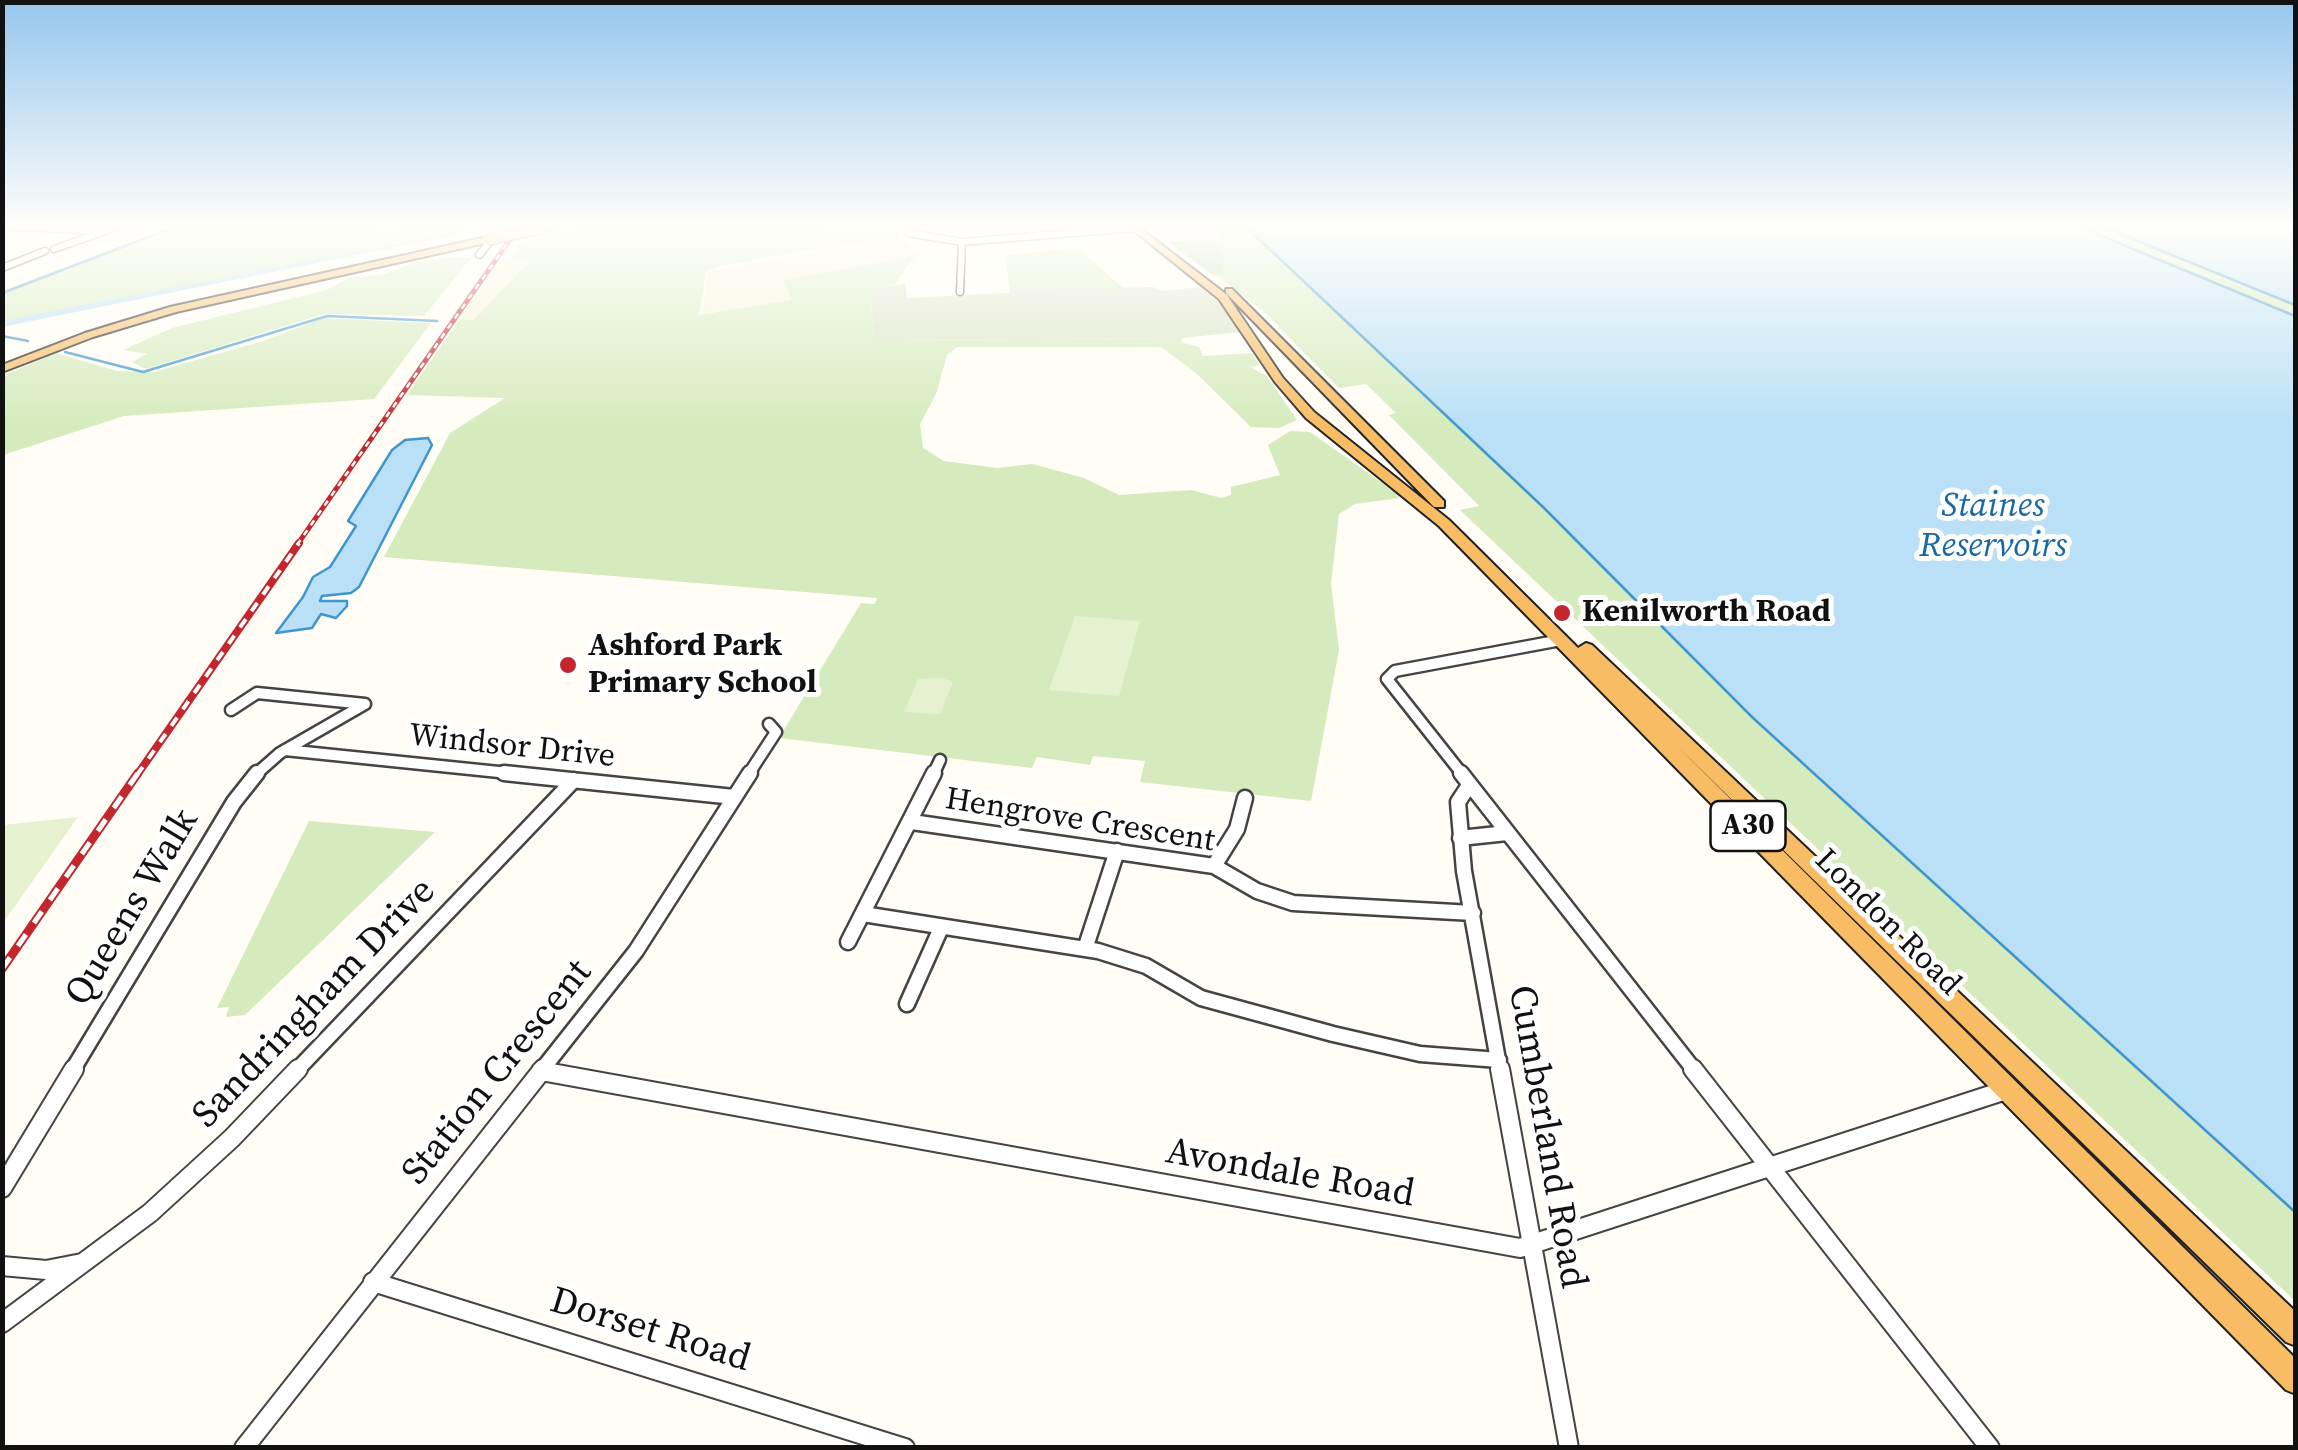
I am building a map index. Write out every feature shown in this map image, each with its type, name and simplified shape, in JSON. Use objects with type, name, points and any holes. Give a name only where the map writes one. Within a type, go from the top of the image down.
[{"type":"highway","points":[[2,366],[174,308],[243,293]]},
{"type":"highway","name":"London Road","points":[[1218,293],[1280,380],[1324,428],[1444,523],[2296,1380]]},
{"type":"highway","name":"A30","points":[[1229,293],[1569,632],[2296,1332]]},
{"type":"highway","points":[[1280,380],[1288,372],[1314,379]]},
{"type":"highway","name":"A30","points":[[1314,379],[1320,392],[1350,424],[1342,430],[1324,428]]},
{"type":"street","points":[[1561,640],[1394,671],[1386,677],[1468,788],[1990,1448]]},
{"type":"street","name":"Queens Walk","points":[[2,1188],[234,802],[255,775],[284,750],[365,704],[257,693],[232,710]]},
{"type":"street","name":"Station Crescent","points":[[244,1448],[636,951],[776,732],[769,724]]},
{"type":"street","name":"Windsor Drive","points":[[284,750],[734,797]]},
{"type":"street","name":"Hengrove Crescent","points":[[848,942],[940,760]]},
{"type":"street","name":"Sandringham Drive","points":[[2,1324],[90,1262],[232,1138],[574,780]]},
{"type":"street","name":"Cumberland Road","points":[[1468,788],[1458,802],[1460,838],[1569,1448]]},
{"type":"street","points":[[1214,866],[1237,828],[1245,798]]},
{"type":"street","name":"Hengrove Crescent","points":[[912,822],[1214,866],[1257,892],[1293,903],[1472,913]]},
{"type":"street","points":[[1460,838],[1507,833]]},
{"type":"street","points":[[1085,949],[1117,851]]},
{"type":"street","points":[[863,914],[1085,949],[1146,966],[1201,998],[1333,1034],[1420,1054],[1499,1060]]},
{"type":"street","points":[[907,1004],[941,928]]},
{"type":"street","name":"Avondale Road","points":[[542,1071],[1502,1247],[1533,1245],[2010,1089]]},
{"type":"street","points":[[2,1266],[46,1270],[90,1262]]},
{"type":"street","name":"Dorset Road","points":[[373,1282],[905,1448]]},
{"type":"shaded area","points":[[479,293],[500,293],[473,320],[460,319]]},
{"type":"shaded area","points":[[705,293],[790,293],[793,300],[703,314]]},
{"type":"green space","points":[[5,293],[152,293],[3,322]]},
{"type":"green space","points":[[316,293],[443,293],[424,316],[324,314],[146,369],[132,362],[147,354],[123,350],[172,328]]},
{"type":"green space","points":[[500,293],[703,293],[699,315],[792,300],[789,293],[870,293],[874,340],[1182,338],[1181,342],[1199,347],[1203,356],[1252,353],[1260,365],[1250,367],[1267,376],[1297,420],[1279,428],[1251,427],[1196,373],[1161,347],[957,347],[947,355],[936,394],[920,424],[923,448],[944,461],[997,468],[1032,464],[1084,478],[1119,495],[1191,490],[1221,498],[1231,495],[1231,487],[1280,475],[1268,445],[1290,431],[1310,432],[1398,494],[1399,498],[1355,504],[1339,514],[1331,584],[1339,650],[1311,801],[1140,782],[1145,761],[1093,756],[1090,765],[1037,757],[1032,768],[779,738],[861,603],[875,604],[877,598],[384,557],[450,433],[505,398],[407,395],[460,319],[473,320]]},
{"type":"green space","points":[[870,293],[906,293],[907,298],[1010,293],[1207,293],[1226,309],[1240,332],[1182,338],[874,340]]},
{"type":"green space","points":[[1239,293],[1316,293],[1543,507],[1752,717],[2295,1212],[2295,1301],[1460,510],[1479,506],[1389,415],[1396,413],[1366,384],[1339,388],[1263,311]]},
{"type":"green space","points":[[2239,293],[2265,293],[2295,305],[2295,316]]},
{"type":"green space","points":[[323,318],[431,323],[374,399],[124,416],[3,455],[2,376],[56,353],[117,371],[154,372],[263,341]]},
{"type":"green space","points":[[1075,616],[1140,621],[1119,696],[1049,690]]},
{"type":"green space","points":[[942,678],[953,682],[940,714],[904,712],[918,679]]},
{"type":"green space","points":[[78,817],[3,923],[3,825]]},
{"type":"green space","points":[[309,821],[435,832],[245,1015],[226,1017],[229,1007],[217,1008]]},
{"type":"water","name":"Staines Reservoirs","points":[[1316,293],[2239,293],[2295,316],[2295,1212],[1752,717],[1543,507]]},
{"type":"water","points":[[2265,293],[2295,293],[2295,305]]},
{"type":"water","points":[[428,438],[432,445],[359,587],[351,593],[322,596],[320,601],[347,601],[347,606],[336,618],[321,614],[312,628],[276,633],[313,577],[330,567],[356,526],[348,521],[392,450],[405,440]]},
{"type":"waterway","points":[[2,324],[160,293]]},
{"type":"waterway","points":[[65,352],[143,372],[327,316],[437,321]]},
{"type":"waterway","points":[[2,336],[28,341]]},
{"type":"railway","points":[[297,545],[473,293]]},
{"type":"railway","points":[[137,775],[299,543]]},
{"type":"railway","points":[[2,969],[138,773]]},
{"type":"place","name":"Kenilworth Road","points":[[1562,613]]},
{"type":"place","name":"Ashford Park Primary School","points":[[568,665]]}]
